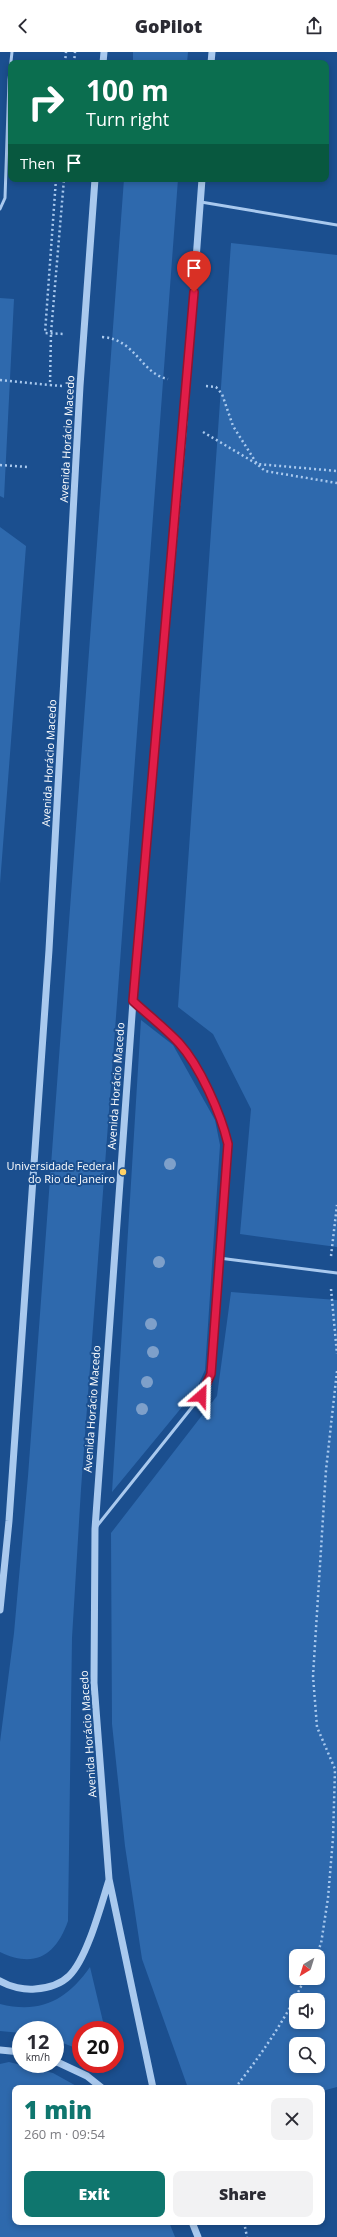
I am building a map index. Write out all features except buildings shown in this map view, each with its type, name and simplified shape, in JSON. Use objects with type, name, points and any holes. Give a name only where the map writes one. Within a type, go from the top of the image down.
[{"type":"street","name":"Avenida Horácio Macedo","points":[[0,1610],[9,1521],[49,950],[80,386],[95,182]]},
{"type":"street","name":"Avenida Horácio Macedo","points":[[152,2085],[109,1879],[94,1683],[95,1529],[133,1001],[184,421],[202,182]]},
{"type":"street","points":[[0,1982],[27,1990],[50,1988],[69,1976],[83,1953],[93,1931],[109,1879]]},
{"type":"street","points":[[0,2050],[12,2051]]},
{"type":"street","points":[[64,2065],[87,2076],[98,2085]]},
{"type":"street","points":[[193,2225],[198,2237]]},
{"type":"lane","points":[[0,209],[5,198],[8,127]]},
{"type":"lane","points":[[200,202],[337,225]]},
{"type":"lane","points":[[95,1529],[201,1396],[211,1374],[228,1144],[223,1120],[202,1080],[179,1044],[133,1001]]},
{"type":"lane","points":[[219,1258],[337,1273]]},
{"type":"path","points":[[56,182],[45,333],[66,334]]},
{"type":"path","points":[[50,385],[51,333],[64,182]]},
{"type":"path","points":[[112,338],[120,340],[157,375],[163,378]]},
{"type":"path","points":[[0,380],[50,385],[80,386]]},
{"type":"path","points":[[216,387],[222,394],[233,426],[257,464],[265,472],[337,483]]},
{"type":"path","points":[[184,421],[257,464],[337,471]]},
{"type":"path","points":[[0,465],[28,468]]},
{"type":"path","points":[[318,1949],[321,1944],[328,1898],[333,1838],[335,1769],[317,1727],[313,1676],[326,1470],[337,1372]]},
{"type":"path","points":[[238,2085],[281,2022],[302,1985]]},
{"type":"path","points":[[245,2225],[248,2237]]},
{"type":"shaded area","points":[[133,52],[188,52],[187,60],[133,60]]},
{"type":"shaded area","points":[[124,182],[178,182],[81,1489],[72,1638],[68,1921],[57,1943],[43,1956],[34,1959],[12,1957],[0,1952],[0,1742],[14,1633],[28,1476]]},
{"type":"shaded area","points":[[231,243],[337,255],[337,1247],[240,1234],[251,1109],[213,1034],[178,1007]]},
{"type":"shaded area","points":[[0,298],[14,299],[4,498],[0,496]]},
{"type":"shaded area","points":[[0,527],[26,546],[0,884]]},
{"type":"shaded area","points":[[141,1020],[173,1045],[215,1120],[220,1145],[205,1370],[196,1390],[112,1492]]},
{"type":"shaded area","points":[[231,1292],[337,1300],[337,2087],[325,2090],[325,2085],[187,2085],[142,1959],[125,1846],[112,1724],[111,1533],[217,1396]]},
{"type":"shaded area","points":[[90,1967],[103,2021],[72,2021],[72,2047],[64,2043],[64,2021],[12,2021],[12,2032],[0,2031],[0,2004],[15,2007],[28,2007],[52,2002],[72,1988]]},
{"type":"shaded area","points":[[9,2062],[12,2063],[12,2073],[53,2073],[75,2085],[12,2085],[12,2225],[170,2225],[175,2237],[0,2237],[0,2064]]},
{"type":"place","name":"Universidade Federal do Rio de Janeiro","points":[[123,1172]]},
{"type":"route","points":[[194,292],[133,1001],[179,1044],[202,1080],[223,1120],[228,1144],[211,1374],[201,1396]]}]
